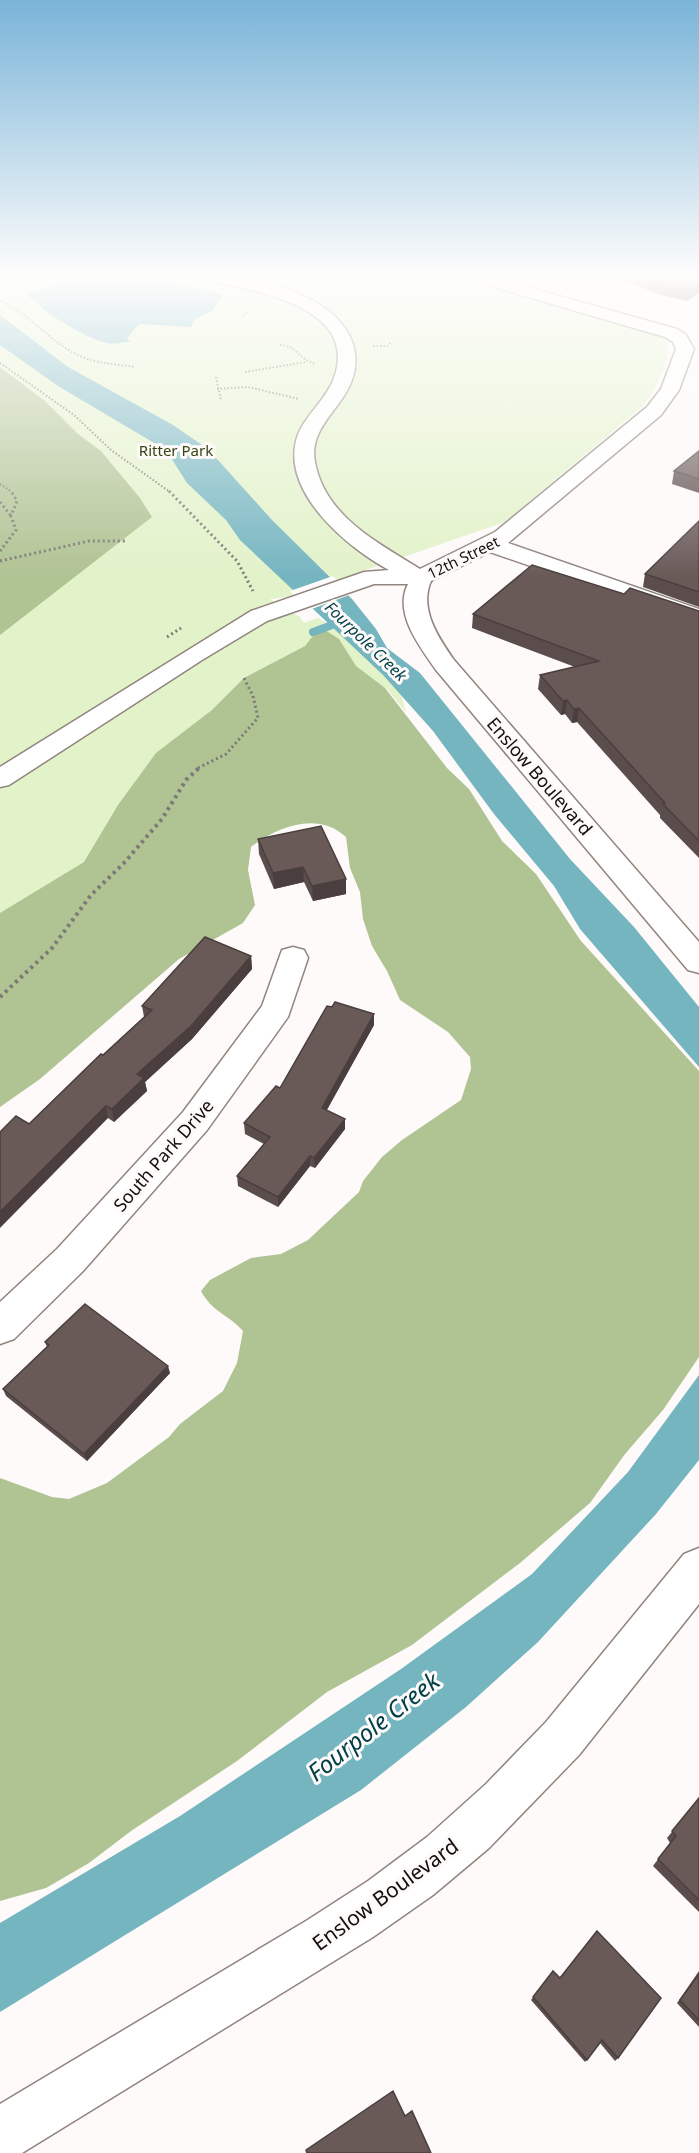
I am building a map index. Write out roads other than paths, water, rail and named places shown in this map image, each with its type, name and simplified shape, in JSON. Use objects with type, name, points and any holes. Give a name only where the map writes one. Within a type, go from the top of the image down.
[{"type":"street","points":[[344,376],[306,440],[305,467],[320,499],[360,542],[381,559],[422,578]]},
{"type":"street","name":"12th Street","points":[[0,779],[202,649],[285,604],[358,580],[382,575],[422,578],[512,532],[654,411],[663,402],[676,376]]},
{"type":"street","points":[[489,544],[696,612]]},
{"type":"street","name":"Enslow Boulevard","points":[[422,578],[416,586],[416,610],[435,650],[699,962]]},
{"type":"street","name":"South Park Drive","points":[[0,1328],[70,1260],[195,1121],[277,1009],[293,958]]},
{"type":"street","name":"Enslow Boulevard","points":[[0,2134],[323,1941],[384,1899],[471,1832],[536,1769],[606,1688],[699,1569]]},
{"type":"water","name":"Fourpole Creek","points":[[45,376],[85,376],[173,425],[208,449],[272,520],[352,599],[376,629],[387,648],[420,673],[570,859],[634,927],[699,1007],[699,1067],[580,929],[554,886],[494,814],[433,731],[383,675],[240,540],[226,520],[187,483],[166,450]]},
{"type":"water","name":"Fourpole Creek","points":[[699,1375],[699,1460],[656,1514],[538,1642],[466,1707],[361,1790],[0,2012],[0,1923],[180,1816],[401,1669],[532,1574],[628,1472]]},
{"type":"waterway","name":"Fourpole Creek","points":[[313,632],[343,621]]},
{"type":"park label","name":"Ritter Park","points":[[176,450]]}]
